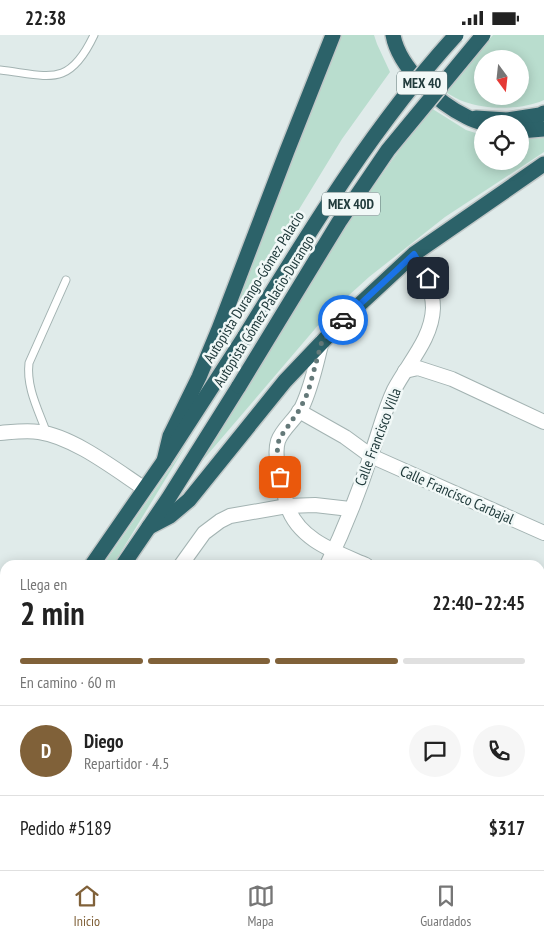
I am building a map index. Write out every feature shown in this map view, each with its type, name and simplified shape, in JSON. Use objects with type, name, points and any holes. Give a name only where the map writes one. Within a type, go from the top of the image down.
[{"type":"highway","points":[[164,461],[170,436],[220,329],[283,160],[333,35]]},
{"type":"highway","name":"MEX 40","points":[[393,35],[403,60],[416,78],[441,101],[474,120]]},
{"type":"highway","name":"Autopista Durango-Gómez Palacio","points":[[95,560],[164,461],[345,176],[381,127],[456,35]]},
{"type":"highway","name":"Autopista Gómez Palacio-Durango","points":[[126,560],[238,386],[339,222],[388,150],[482,35]]},
{"type":"highway","name":"MEX 40","points":[[467,117],[507,120],[544,113]]},
{"type":"highway","points":[[529,130],[544,129]]},
{"type":"highway","points":[[149,527],[170,516],[189,500],[285,381],[345,318],[414,254],[544,164]]},
{"type":"street","name":"Calle Francisco Villa","points":[[328,560],[371,456],[383,417],[394,390],[419,351],[430,322],[433,307],[428,278],[414,254]]},
{"type":"street","points":[[322,341],[308,392],[300,411],[279,439],[277,445],[280,477],[288,506],[302,530],[333,551],[354,560]]},
{"type":"street","points":[[405,371],[418,368],[452,379],[544,421]]},
{"type":"street","name":"Calle Francisco Carbajal","points":[[300,411],[345,437],[371,456],[544,533]]},
{"type":"street","points":[[0,433],[38,432],[70,442],[145,489]]},
{"type":"street","points":[[185,560],[204,533],[220,521],[240,513],[288,506],[315,505],[350,509]]},
{"type":"lane","points":[[0,70],[48,76],[63,74],[76,64],[86,52],[94,35]]},
{"type":"lane","points":[[48,434],[30,387],[28,369],[66,280]]},
{"type":"green space","points":[[338,35],[374,35],[390,72],[342,139],[218,342]]},
{"type":"green space","points":[[493,35],[544,35],[544,100],[529,105],[529,50],[480,50]]},
{"type":"green space","points":[[474,57],[474,105],[457,99],[444,91]]},
{"type":"green space","points":[[474,105],[529,105],[505,108]]},
{"type":"green space","points":[[431,108],[466,130],[474,132],[474,170],[517,170],[445,217],[369,277],[326,316],[185,481],[334,245]]},
{"type":"green space","points":[[544,138],[544,152],[529,162],[529,139]]},
{"type":"green space","points":[[187,444],[116,560],[106,560]]},
{"type":"way so far","points":[[280,477],[277,453],[279,439],[300,409],[308,392],[322,341],[343,320]]},
{"type":"route","points":[[343,320],[414,254],[428,278]]}]
